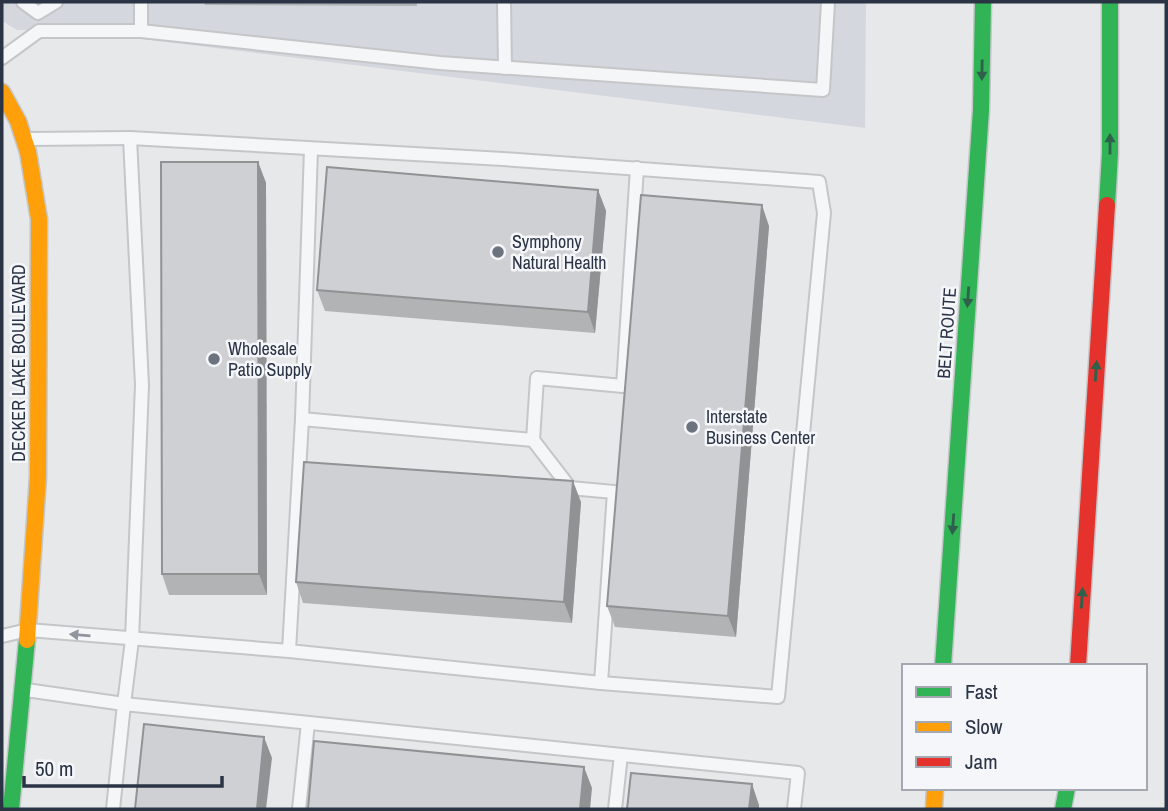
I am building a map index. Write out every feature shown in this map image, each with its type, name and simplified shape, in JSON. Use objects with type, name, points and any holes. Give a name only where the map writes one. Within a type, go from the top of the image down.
[{"type":"main road","name":"BELT ROUTE","points":[[943,664],[981,110],[983,2]]},
{"type":"main road","points":[[1078,664],[1110,153],[1110,2]]},
{"type":"main road","name":"DECKER LAKE BOULEVARD","points":[[2,92],[26,139],[38,200],[39,273],[38,478],[28,630],[11,809]]},
{"type":"main road","points":[[934,809],[935,790]]},
{"type":"main road","points":[[1063,809],[1068,790]]},
{"type":"main road","points":[[1069,790],[1069,809]]},
{"type":"lane","points":[[23,2],[38,13]]},
{"type":"lane","points":[[38,13],[56,2]]},
{"type":"lane","points":[[141,2],[141,31]]},
{"type":"lane","points":[[504,2],[505,68]]},
{"type":"lane","points":[[2,58],[39,31],[141,31],[440,63],[823,90],[828,2]]},
{"type":"lane","points":[[38,13],[39,31]]},
{"type":"lane","points":[[113,809],[132,640],[142,386],[130,138]]},
{"type":"lane","points":[[2,636],[28,630],[289,651],[778,698],[824,213],[819,182],[637,168],[130,138],[26,139]]},
{"type":"lane","points":[[289,651],[302,419],[311,149]]},
{"type":"lane","points":[[601,682],[614,492],[570,488],[533,440],[537,379],[623,386],[637,168]]},
{"type":"lane","points":[[302,419],[533,440]]},
{"type":"lane","points":[[22,689],[124,704],[798,773],[794,809]]},
{"type":"lane","points":[[299,809],[307,723]]},
{"type":"lane","points":[[615,809],[621,755]]},
{"type":"shaded area","points":[[2,2],[866,2],[865,128],[78,31],[17,30],[2,21]]},
{"type":"building","points":[[161,162],[258,162],[259,574],[162,574]]},
{"type":"building","points":[[327,167],[598,190],[588,312],[317,290]]},
{"type":"building","name":"Interstate Business Center","points":[[641,195],[762,205],[728,616],[607,606]]},
{"type":"building","points":[[304,462],[573,481],[564,602],[296,582]]},
{"type":"building","points":[[144,724],[264,737],[257,809],[135,809]]},
{"type":"building","points":[[314,741],[584,767],[580,809],[308,809]]},
{"type":"building","points":[[631,773],[752,784],[749,809],[627,809]]},
{"type":"traffic: fast","points":[[943,664],[981,110],[983,2]]},
{"type":"traffic: fast","points":[[1107,205],[1110,153],[1110,2]]},
{"type":"traffic: fast","points":[[11,809],[27,640]]},
{"type":"traffic: fast","points":[[1063,809],[1067,790]]},
{"type":"traffic: slow","points":[[2,92],[18,121],[28,152],[39,219],[38,477],[27,640]]},
{"type":"traffic: slow","points":[[934,809],[935,790]]},
{"type":"traffic: jam","points":[[1078,664],[1107,205]]},
{"type":"place","name":"Symphony Natural Health","points":[[498,252]]},
{"type":"place","name":"Wholesale Patio Supply","points":[[214,359]]},
{"type":"place","name":"Interstate Business Center","points":[[692,427]]}]
